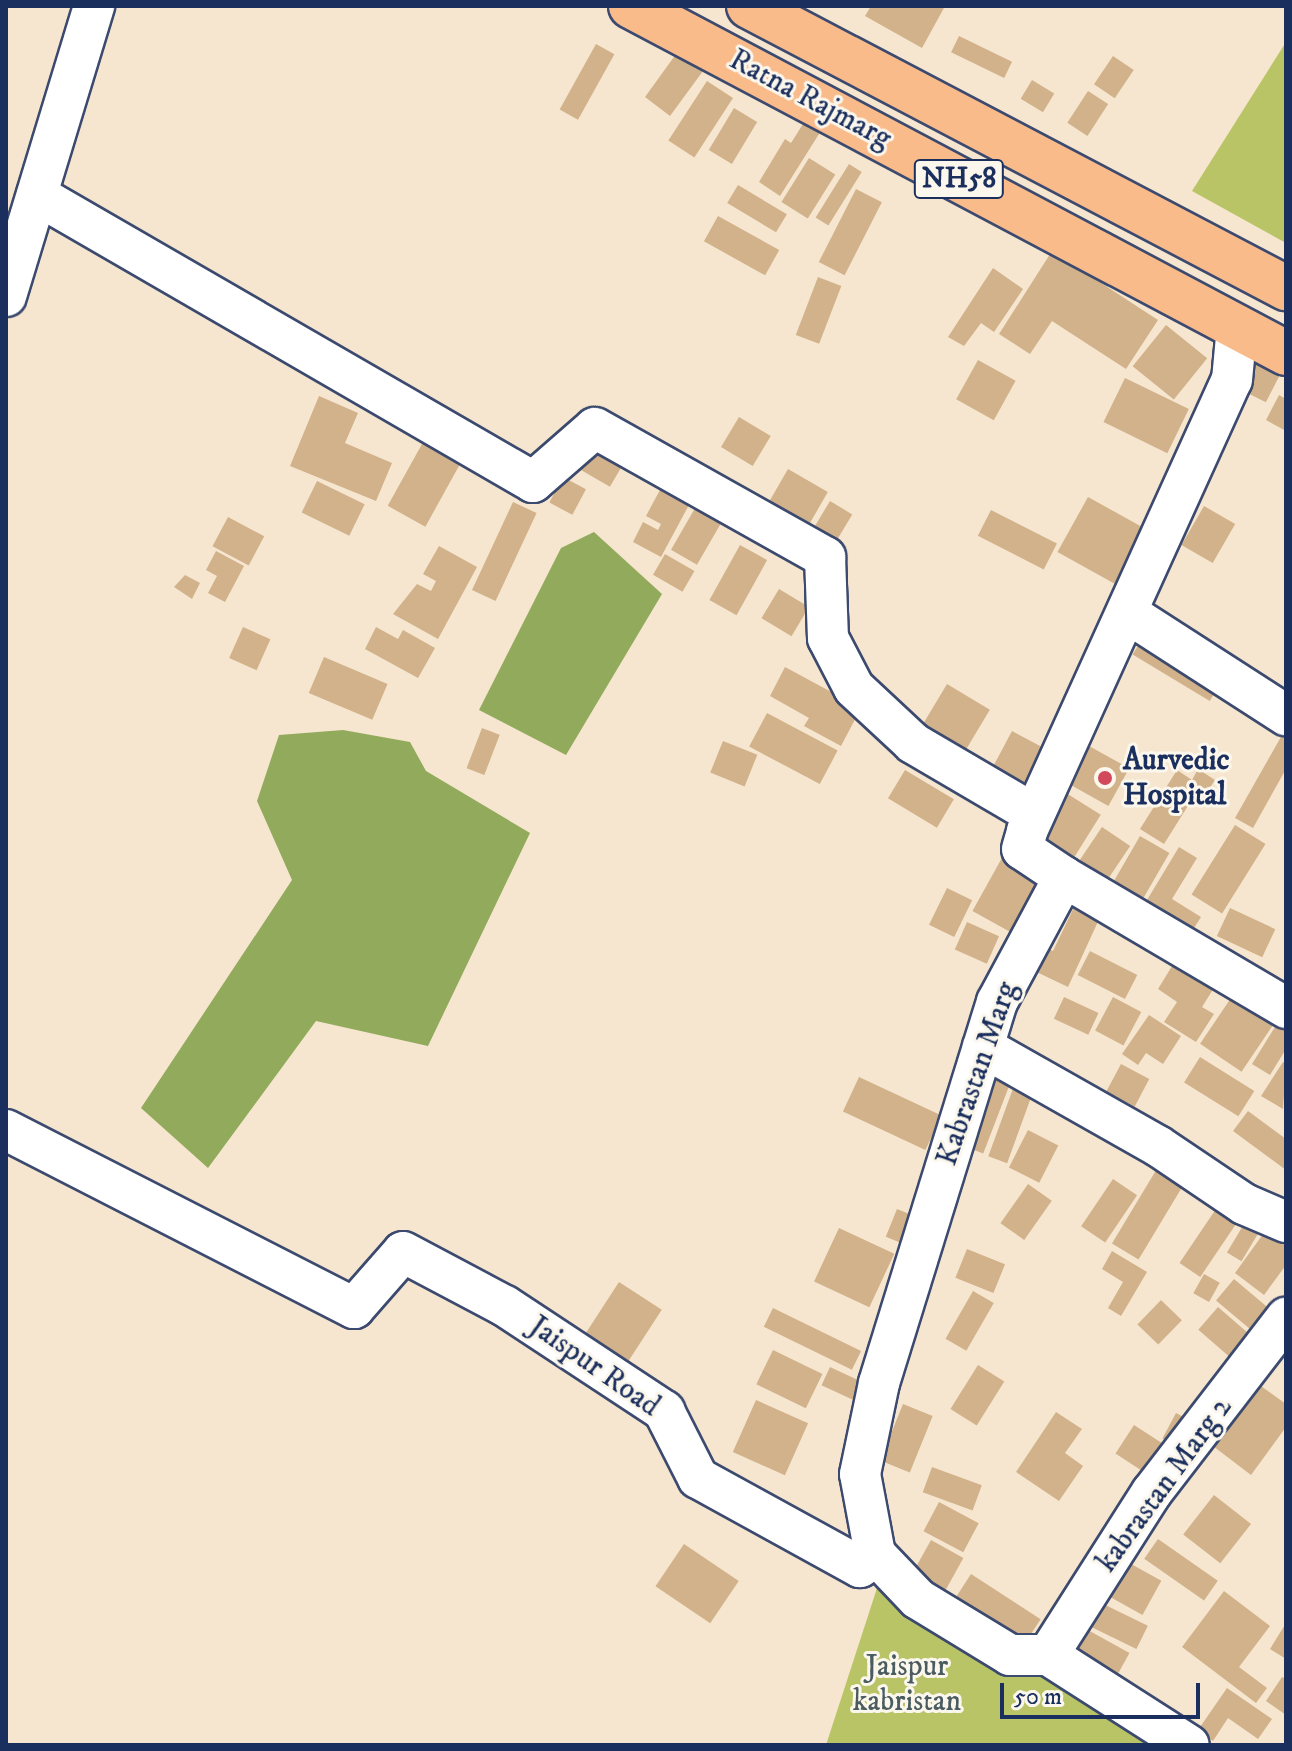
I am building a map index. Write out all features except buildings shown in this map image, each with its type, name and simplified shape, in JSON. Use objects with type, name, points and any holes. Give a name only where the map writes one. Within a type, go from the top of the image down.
[{"type":"highway","name":"Ratna Rajmarg","points":[[631,6],[1286,353]]},
{"type":"highway","name":"Ratna Rajmarg","points":[[749,6],[1286,288]]},
{"type":"street","points":[[6,296],[94,6]]},
{"type":"street","points":[[37,195],[533,482],[595,428],[825,557],[828,638],[854,688],[913,743],[1034,814]]},
{"type":"street","points":[[1237,326],[1232,380],[1129,614],[1034,814],[1022,849],[1286,1008]]},
{"type":"street","points":[[1129,614],[1286,715]]},
{"type":"street","name":"Kabrastan Marg","points":[[875,1554],[860,1474],[879,1383],[997,1002],[1064,877]]},
{"type":"street","points":[[983,1047],[1158,1146],[1244,1204],[1286,1222]]},
{"type":"street","name":"Jaispur Road","points":[[6,1130],[354,1308],[403,1252],[505,1306],[664,1411],[698,1478],[860,1567],[875,1554]]},
{"type":"street","name":"kabrastan Marg 2","points":[[1048,1655],[1152,1492],[1286,1318]]},
{"type":"street","points":[[875,1554],[918,1599],[1010,1655],[1048,1655],[1189,1745]]},
{"type":"green space","points":[[1286,42],[1286,243],[1192,191]]},
{"type":"green space","points":[[594,532],[662,594],[566,755],[479,710],[561,548]]},
{"type":"green space","points":[[343,730],[410,742],[426,771],[530,833],[428,1046],[316,1021],[208,1168],[141,1108],[292,880],[257,801],[279,735]]},
{"type":"green space","name":"Jaispur kabristan","points":[[879,1582],[1067,1673],[1179,1745],[826,1745]]},
{"type":"place","name":"Aurvedic Hospital","points":[[1105,778]]}]
